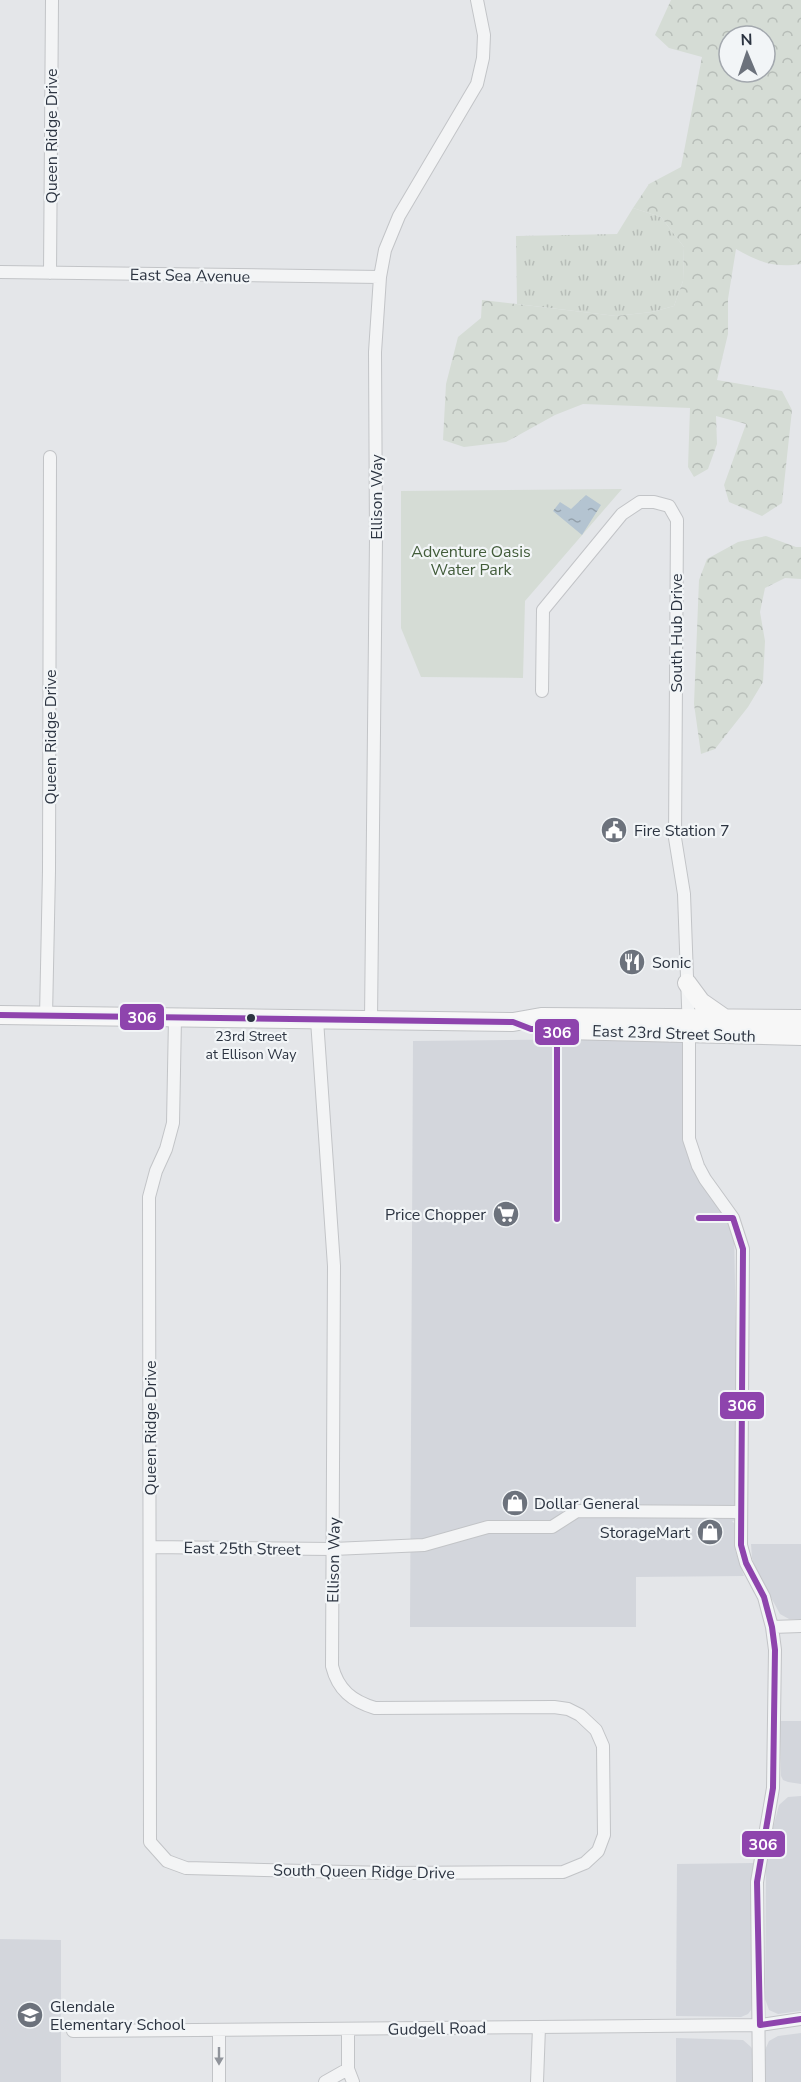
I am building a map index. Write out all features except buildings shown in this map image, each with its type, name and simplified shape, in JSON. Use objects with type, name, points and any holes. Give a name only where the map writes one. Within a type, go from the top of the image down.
[{"type":"main road","points":[[687,983],[701,1002],[724,1018]]},
{"type":"main road","name":"East 23rd Street South","points":[[0,1015],[513,1022],[531,1029],[689,1025],[801,1036]]},
{"type":"main road","name":"East 23rd Street South","points":[[689,1025],[724,1018],[801,1019]]},
{"type":"street","name":"Queen Ridge Drive","points":[[50,273],[52,0]]},
{"type":"street","name":"Ellison Way","points":[[371,1020],[376,549],[375,352],[380,277],[385,250],[399,216],[477,84],[483,58],[484,35],[477,0]]},
{"type":"street","name":"East Sea Avenue","points":[[0,272],[380,277]]},
{"type":"street","name":"Queen Ridge Drive","points":[[46,1016],[50,871],[50,457]]},
{"type":"street","name":"South Hub Drive","points":[[542,691],[543,610],[622,514],[640,502],[654,502],[669,506],[676,520],[675,838],[684,894],[689,1025],[689,1138],[705,1179],[733,1218],[743,1249],[741,1545],[746,1563],[764,1597],[775,1650],[773,1788],[757,1882],[760,2025]]},
{"type":"street","name":"Queen Ridge Drive","points":[[150,1842],[149,1197],[173,1123],[175,1018]]},
{"type":"street","name":"Ellison Way","points":[[316,1020],[334,1266],[332,1666],[335,1679],[345,1693],[359,1703],[375,1708],[554,1707],[580,1714],[596,1730],[603,1746],[604,1835],[598,1851],[585,1863]]},
{"type":"street","name":"East 25th Street","points":[[151,1547],[333,1549],[424,1545],[488,1527],[552,1527],[577,1511],[741,1512]]},
{"type":"street","points":[[772,1627],[801,1626]]},
{"type":"street","name":"South Queen Ridge Drive","points":[[150,1842],[167,1861],[186,1868],[388,1872],[563,1872],[585,1863]]},
{"type":"street","name":"Gudgell Road","points":[[73,2031],[760,2025],[801,2019]]},
{"type":"street","points":[[759,2082],[760,2025]]},
{"type":"street","points":[[537,2082],[538,2027]]},
{"type":"street","points":[[348,2029],[348,2069],[353,2082]]},
{"type":"street","points":[[219,2030],[219,2082]]},
{"type":"street","points":[[325,2082],[348,2069]]},
{"type":"shaded area","points":[[684,1038],[687,1155],[734,1226],[739,1520],[732,1521],[735,1524],[735,1550],[744,1576],[636,1577],[636,1627],[410,1627],[413,1041]]},
{"type":"shaded area","points":[[751,1544],[801,1544],[801,1619],[789,1619],[780,1614],[755,1568]]},
{"type":"shaded area","points":[[780,1721],[801,1721],[801,1784],[783,1780],[781,1776]]},
{"type":"shaded area","points":[[801,1796],[801,2011],[778,2014],[769,2010],[765,1999],[766,1855],[779,1805],[788,1797]]},
{"type":"shaded area","points":[[753,1863],[753,2000],[751,2010],[741,2017],[676,2016],[677,1864]]},
{"type":"shaded area","name":"Glendale Elementary School","points":[[0,1939],[61,1940],[61,2082],[0,2082]]},
{"type":"shaded area","points":[[801,2033],[801,2082],[764,2082],[765,2050],[769,2041],[778,2036]]},
{"type":"shaded area","points":[[676,2038],[743,2040],[753,2051],[753,2082],[676,2082]]},
{"type":"green space","points":[[671,0],[801,0],[801,264],[767,263],[736,249],[728,299],[728,334],[717,380],[782,391],[792,410],[782,503],[762,516],[729,502],[724,485],[746,424],[716,416],[717,444],[708,469],[694,477],[688,467],[690,408],[583,404],[555,415],[506,442],[464,447],[443,440],[446,384],[458,337],[481,318],[482,300],[616,316],[652,312],[674,306],[683,281],[684,247],[661,217],[633,208],[649,184],[681,167],[702,57],[669,48],[655,35]]},
{"type":"green space","points":[[633,208],[661,217],[684,247],[683,281],[674,306],[652,312],[616,316],[517,304],[516,236],[617,234]]},
{"type":"green space","name":"Adventure Oasis Water Park","points":[[622,489],[525,601],[523,678],[421,677],[401,628],[401,491]]},
{"type":"green space","points":[[766,536],[801,547],[801,579],[785,578],[765,588],[760,612],[765,641],[763,682],[748,707],[715,749],[701,754],[694,704],[699,580],[707,559],[738,542]]},
{"type":"water","points":[[586,495],[601,505],[582,535],[553,511],[560,502],[571,509]]},
{"type":"transit line","name":"306","points":[[0,1015],[513,1022],[531,1029],[557,1029],[557,1219]]},
{"type":"transit line","name":"306","points":[[699,1218],[733,1218],[743,1249],[741,1545],[746,1563],[764,1597],[775,1650],[773,1788],[757,1882],[760,2025],[801,2019]]},
{"type":"place","name":"Fire Station 7","points":[[614,830]]},
{"type":"place","name":"Sonic","points":[[632,962]]},
{"type":"place","name":"23rd Street at Ellison Way","points":[[251,1018]]},
{"type":"place","name":"Price Chopper","points":[[506,1214]]},
{"type":"place","name":"Dollar General","points":[[515,1503]]},
{"type":"place","name":"StorageMart","points":[[710,1532]]},
{"type":"place","name":"Glendale Elementary School","points":[[30,2015]]}]
